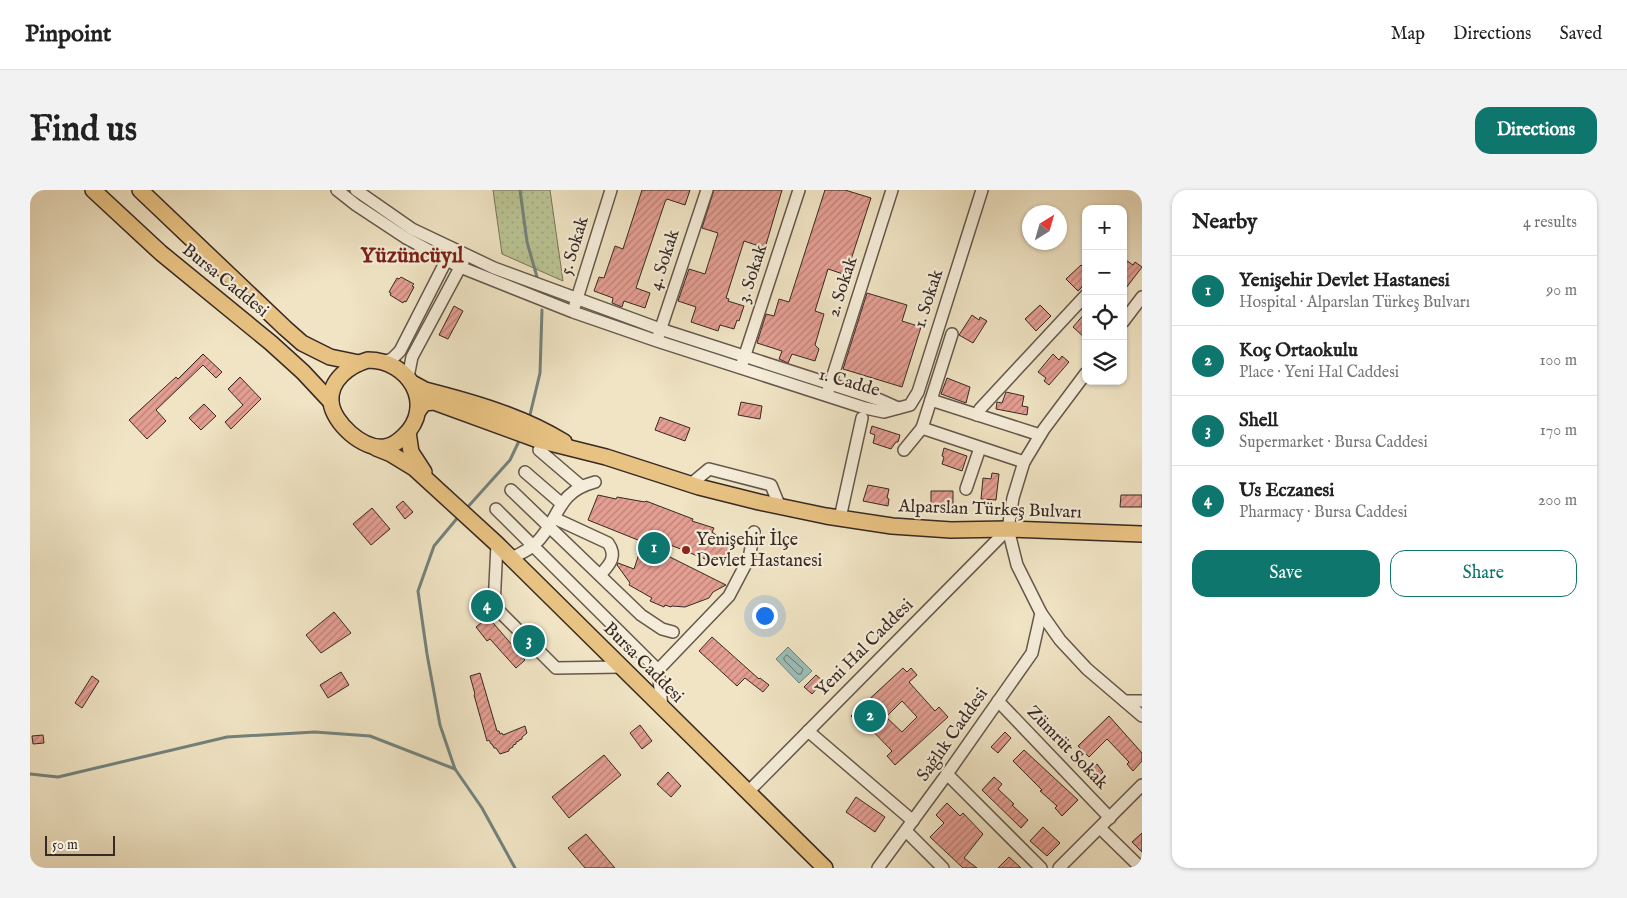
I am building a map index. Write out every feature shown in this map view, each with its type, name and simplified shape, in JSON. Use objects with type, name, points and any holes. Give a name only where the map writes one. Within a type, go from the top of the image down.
[{"type":"main road","name":"Bursa Caddesi","points":[[94,190],[161,253],[271,343],[303,372],[331,402]]},
{"type":"main road","name":"Bursa Caddesi","points":[[140,190],[302,343],[330,357],[359,362]]},
{"type":"main road","points":[[368,360],[383,362],[398,368],[411,380],[418,401],[415,421],[408,432],[399,441],[387,447],[376,448],[362,442],[349,433],[339,421],[331,402],[334,387],[341,375],[359,362],[368,360]]},
{"type":"main road","name":"Alparslan Türkeş Bulvarı","points":[[411,380],[424,390],[510,423],[540,440],[691,484],[780,507],[892,526],[951,530],[1008,529],[1142,534]]},
{"type":"main road","name":"Alparslan Türkeş Bulvarı","points":[[418,411],[424,403],[434,402],[510,423]]},
{"type":"main road","name":"Bursa Caddesi","points":[[408,432],[411,452],[434,486]]},
{"type":"main road","name":"Bursa Caddesi","points":[[376,448],[402,460],[474,522],[826,868]]},
{"type":"street","name":"1. Cadde","points":[[337,190],[406,238],[446,260],[573,312],[656,341],[830,384],[880,400],[898,408]]},
{"type":"street","name":"1. Cadde","points":[[356,190],[412,228],[466,256],[577,300],[660,329],[826,396],[884,412],[898,408]]},
{"type":"street","name":"5. Sokak","points":[[573,312],[611,190]]},
{"type":"street","name":"4. Sokak","points":[[656,341],[707,190]]},
{"type":"street","name":"3. Sokak","points":[[742,363],[799,190]]},
{"type":"street","name":"2. Sokak","points":[[826,396],[892,190]]},
{"type":"street","name":"1. Sokak","points":[[898,408],[910,405],[918,392],[982,190]]},
{"type":"street","points":[[383,362],[392,359],[400,351],[452,249]]},
{"type":"street","points":[[411,380],[412,357],[466,256]]},
{"type":"street","points":[[1127,317],[1142,297]]},
{"type":"street","points":[[977,415],[980,409],[1082,299]]},
{"type":"street","points":[[904,450],[922,428],[952,334]]},
{"type":"street","points":[[1082,378],[1040,435],[1024,462],[1013,498],[1008,529],[1017,565],[1041,613],[1060,640],[1086,669],[1142,716]]},
{"type":"street","points":[[931,400],[1040,435]]},
{"type":"street","points":[[840,518],[862,418]]},
{"type":"street","points":[[922,428],[1024,462]]},
{"type":"street","points":[[540,440],[581,486]]},
{"type":"street","points":[[966,489],[980,448]]},
{"type":"street","points":[[525,472],[562,504]]},
{"type":"street","points":[[512,558],[534,546],[573,491],[594,482]]},
{"type":"street","points":[[511,490],[552,522],[600,575],[641,615],[662,629],[673,632]]},
{"type":"street","points":[[496,509],[658,670],[662,707]]},
{"type":"street","points":[[552,522],[608,543],[612,550],[612,559],[600,575]]},
{"type":"street","name":"Yeni Hal Caddesi","points":[[748,792],[1008,529]]},
{"type":"street","points":[[658,670],[730,596],[748,558],[754,532]]},
{"type":"street","points":[[497,544],[494,606],[556,668],[621,667]]},
{"type":"street","name":"Sağlık Caddesi","points":[[878,868],[1032,654],[1041,613]]},
{"type":"street","name":"Zümrüt Sokak","points":[[998,701],[1110,818]]},
{"type":"street","points":[[1126,701],[1142,701]]},
{"type":"street","points":[[808,731],[910,826],[944,868]]},
{"type":"street","points":[[947,774],[1041,868]]},
{"type":"street","points":[[1059,868],[1142,785]]},
{"type":"street","points":[[1100,828],[1140,868]]},
{"type":"green space","points":[[493,190],[550,190],[563,281],[502,254]]},
{"type":"water","points":[[788,647],[812,671],[799,683],[776,659]]},
{"type":"building","points":[[642,190],[690,190],[685,205],[667,199],[665,202],[636,288],[650,293],[645,308],[624,301],[622,307],[612,303],[613,298],[594,291],[599,277],[604,278],[615,246],[623,249]]},
{"type":"building","points":[[714,190],[782,190],[765,248],[744,241],[726,298],[729,299],[728,301],[744,306],[739,321],[737,320],[734,329],[720,325],[718,331],[691,322],[696,307],[678,301],[689,269],[705,274],[718,233],[702,228]]},
{"type":"building","points":[[825,190],[845,190],[871,198],[846,275],[828,269],[815,311],[824,314],[815,345],[819,349],[815,361],[792,354],[788,363],[779,359],[782,351],[757,343],[766,314],[774,316],[779,299],[789,302]]},
{"type":"building","points":[[1127,261],[1133,265],[1135,262],[1142,267],[1127,287]]},
{"type":"building","points":[[1082,266],[1082,287],[1078,291],[1066,279]]},
{"type":"building","points":[[401,277],[414,284],[406,302],[404,301],[403,303],[390,295],[391,293],[389,292],[397,278]]},
{"type":"building","points":[[867,293],[907,305],[902,321],[921,327],[902,387],[843,369]]},
{"type":"building","points":[[1040,305],[1051,316],[1036,331],[1025,319]]},
{"type":"building","points":[[454,306],[463,311],[448,339],[439,335]]},
{"type":"building","points":[[972,315],[979,320],[980,317],[987,321],[973,343],[959,335]]},
{"type":"building","points":[[1082,317],[1082,335],[1073,327]]},
{"type":"building","points":[[203,354],[222,372],[216,378],[203,365],[156,410],[166,421],[147,439],[129,420],[176,377],[178,379]]},
{"type":"building","points":[[1053,354],[1059,360],[1062,356],[1069,362],[1049,385],[1044,381],[1046,378],[1038,372]]},
{"type":"building","points":[[240,377],[261,399],[231,429],[225,422],[243,405],[228,389]]},
{"type":"building","points":[[947,378],[970,387],[966,403],[941,394]]},
{"type":"building","points":[[1006,392],[1024,396],[1022,406],[1028,407],[1027,415],[996,409],[997,402],[1002,403]]},
{"type":"building","points":[[741,402],[762,406],[760,419],[738,415]]},
{"type":"building","points":[[204,404],[216,416],[201,430],[189,418]]},
{"type":"building","points":[[660,417],[690,428],[685,441],[655,430]]},
{"type":"building","points":[[872,426],[900,435],[898,442],[891,449],[873,443],[875,435],[870,433]]},
{"type":"building","points":[[944,448],[967,456],[962,471],[942,464]]},
{"type":"building","points":[[992,473],[999,474],[996,500],[981,499],[983,478],[991,479]]},
{"type":"building","points":[[868,485],[889,489],[888,506],[863,501]]},
{"type":"building","points":[[931,491],[953,491],[953,508],[931,507]]},
{"type":"building","name":"Yenişehir İlçe Devlet Hastanesi","points":[[598,495],[616,499],[617,497],[646,501],[693,519],[692,521],[714,528],[712,532],[733,547],[725,567],[658,540],[654,549],[726,585],[713,592],[709,598],[685,607],[665,605],[664,607],[650,601],[652,598],[629,585],[630,583],[617,565],[618,563],[634,569],[643,542],[588,520]]},
{"type":"building","points":[[1121,495],[1142,495],[1142,507],[1120,507]]},
{"type":"building","points":[[403,501],[413,512],[405,519],[396,507]]},
{"type":"building","points":[[372,508],[390,529],[371,545],[353,524]]},
{"type":"building","points":[[334,612],[351,633],[321,653],[306,635]]},
{"type":"building","points":[[488,617],[525,660],[516,668],[490,639],[487,641],[476,627]]},
{"type":"building","points":[[712,637],[759,679],[769,685],[763,692],[745,678],[737,686],[699,651]]},
{"type":"building","points":[[903,668],[907,672],[911,668],[917,675],[909,682],[935,711],[939,707],[948,717],[895,765],[887,756],[892,751],[865,723],[861,727],[851,716]],"holes":[[[902,701],[917,717],[902,732],[886,717]]]},
{"type":"building","points":[[341,672],[349,685],[328,698],[320,685]]},
{"type":"building","points":[[480,673],[497,731],[503,735],[525,726],[527,733],[509,751],[500,754],[489,740],[487,741],[474,695],[470,676]]},
{"type":"building","points":[[816,675],[823,681],[812,694],[804,687]]},
{"type":"building","points":[[92,676],[99,681],[82,708],[75,703]]},
{"type":"building","points":[[1109,716],[1142,753],[1142,761],[1133,771],[1127,764],[1129,762],[1107,739],[1089,757],[1078,746]]},
{"type":"building","points":[[640,725],[652,741],[642,749],[630,733]]},
{"type":"building","points":[[1005,732],[1011,738],[998,753],[991,747]]},
{"type":"building","points":[[43,735],[44,743],[33,744],[32,736]]},
{"type":"building","points":[[1024,750],[1078,800],[1062,816],[1055,808],[1057,806],[1040,791],[1042,790],[1013,761]]},
{"type":"building","points":[[604,755],[621,775],[569,818],[552,797]]},
{"type":"building","points":[[1097,764],[1103,772],[1092,782],[1085,775]]},
{"type":"building","points":[[668,772],[681,786],[671,797],[657,784]]},
{"type":"building","points":[[994,777],[1002,784],[998,789],[1028,820],[1021,828],[982,790]]},
{"type":"building","points":[[856,797],[885,817],[875,832],[846,812]]},
{"type":"building","points":[[947,803],[960,816],[963,813],[983,834],[964,858],[977,868],[963,868],[930,837],[944,823],[936,815]]},
{"type":"building","points":[[1043,827],[1060,843],[1047,856],[1030,841]]},
{"type":"building","points":[[1142,833],[1142,852],[1132,842]]},
{"type":"building","points":[[586,834],[615,868],[585,868],[568,848]]},
{"type":"building","points":[[1009,857],[1021,868],[998,868]]},
{"type":"waterway","points":[[520,190],[527,242],[537,277]]},
{"type":"waterway","points":[[529,419],[540,373],[542,310]]},
{"type":"waterway","points":[[465,510],[510,460],[520,439]]},
{"type":"waterway","points":[[459,516],[434,546],[418,591],[427,654],[440,725],[455,769],[482,808],[515,868]]},
{"type":"waterway","points":[[30,774],[58,777],[227,737],[315,732],[370,736],[455,769]]},
{"type":"place","name":"Yenişehir Devlet Hastanesi","points":[[654,548]]},
{"type":"place","name":"Yenişehir İlçe Devlet Hastanesi","points":[[686,550]]},
{"type":"place","name":"Us Eczanesi","points":[[487,606]]},
{"type":"place","name":"Shell","points":[[529,641]]},
{"type":"place","name":"Koç Ortaokulu","points":[[870,716]]},
{"type":"district","name":"Yüzüncüyıl","points":[[412,256]]}]
